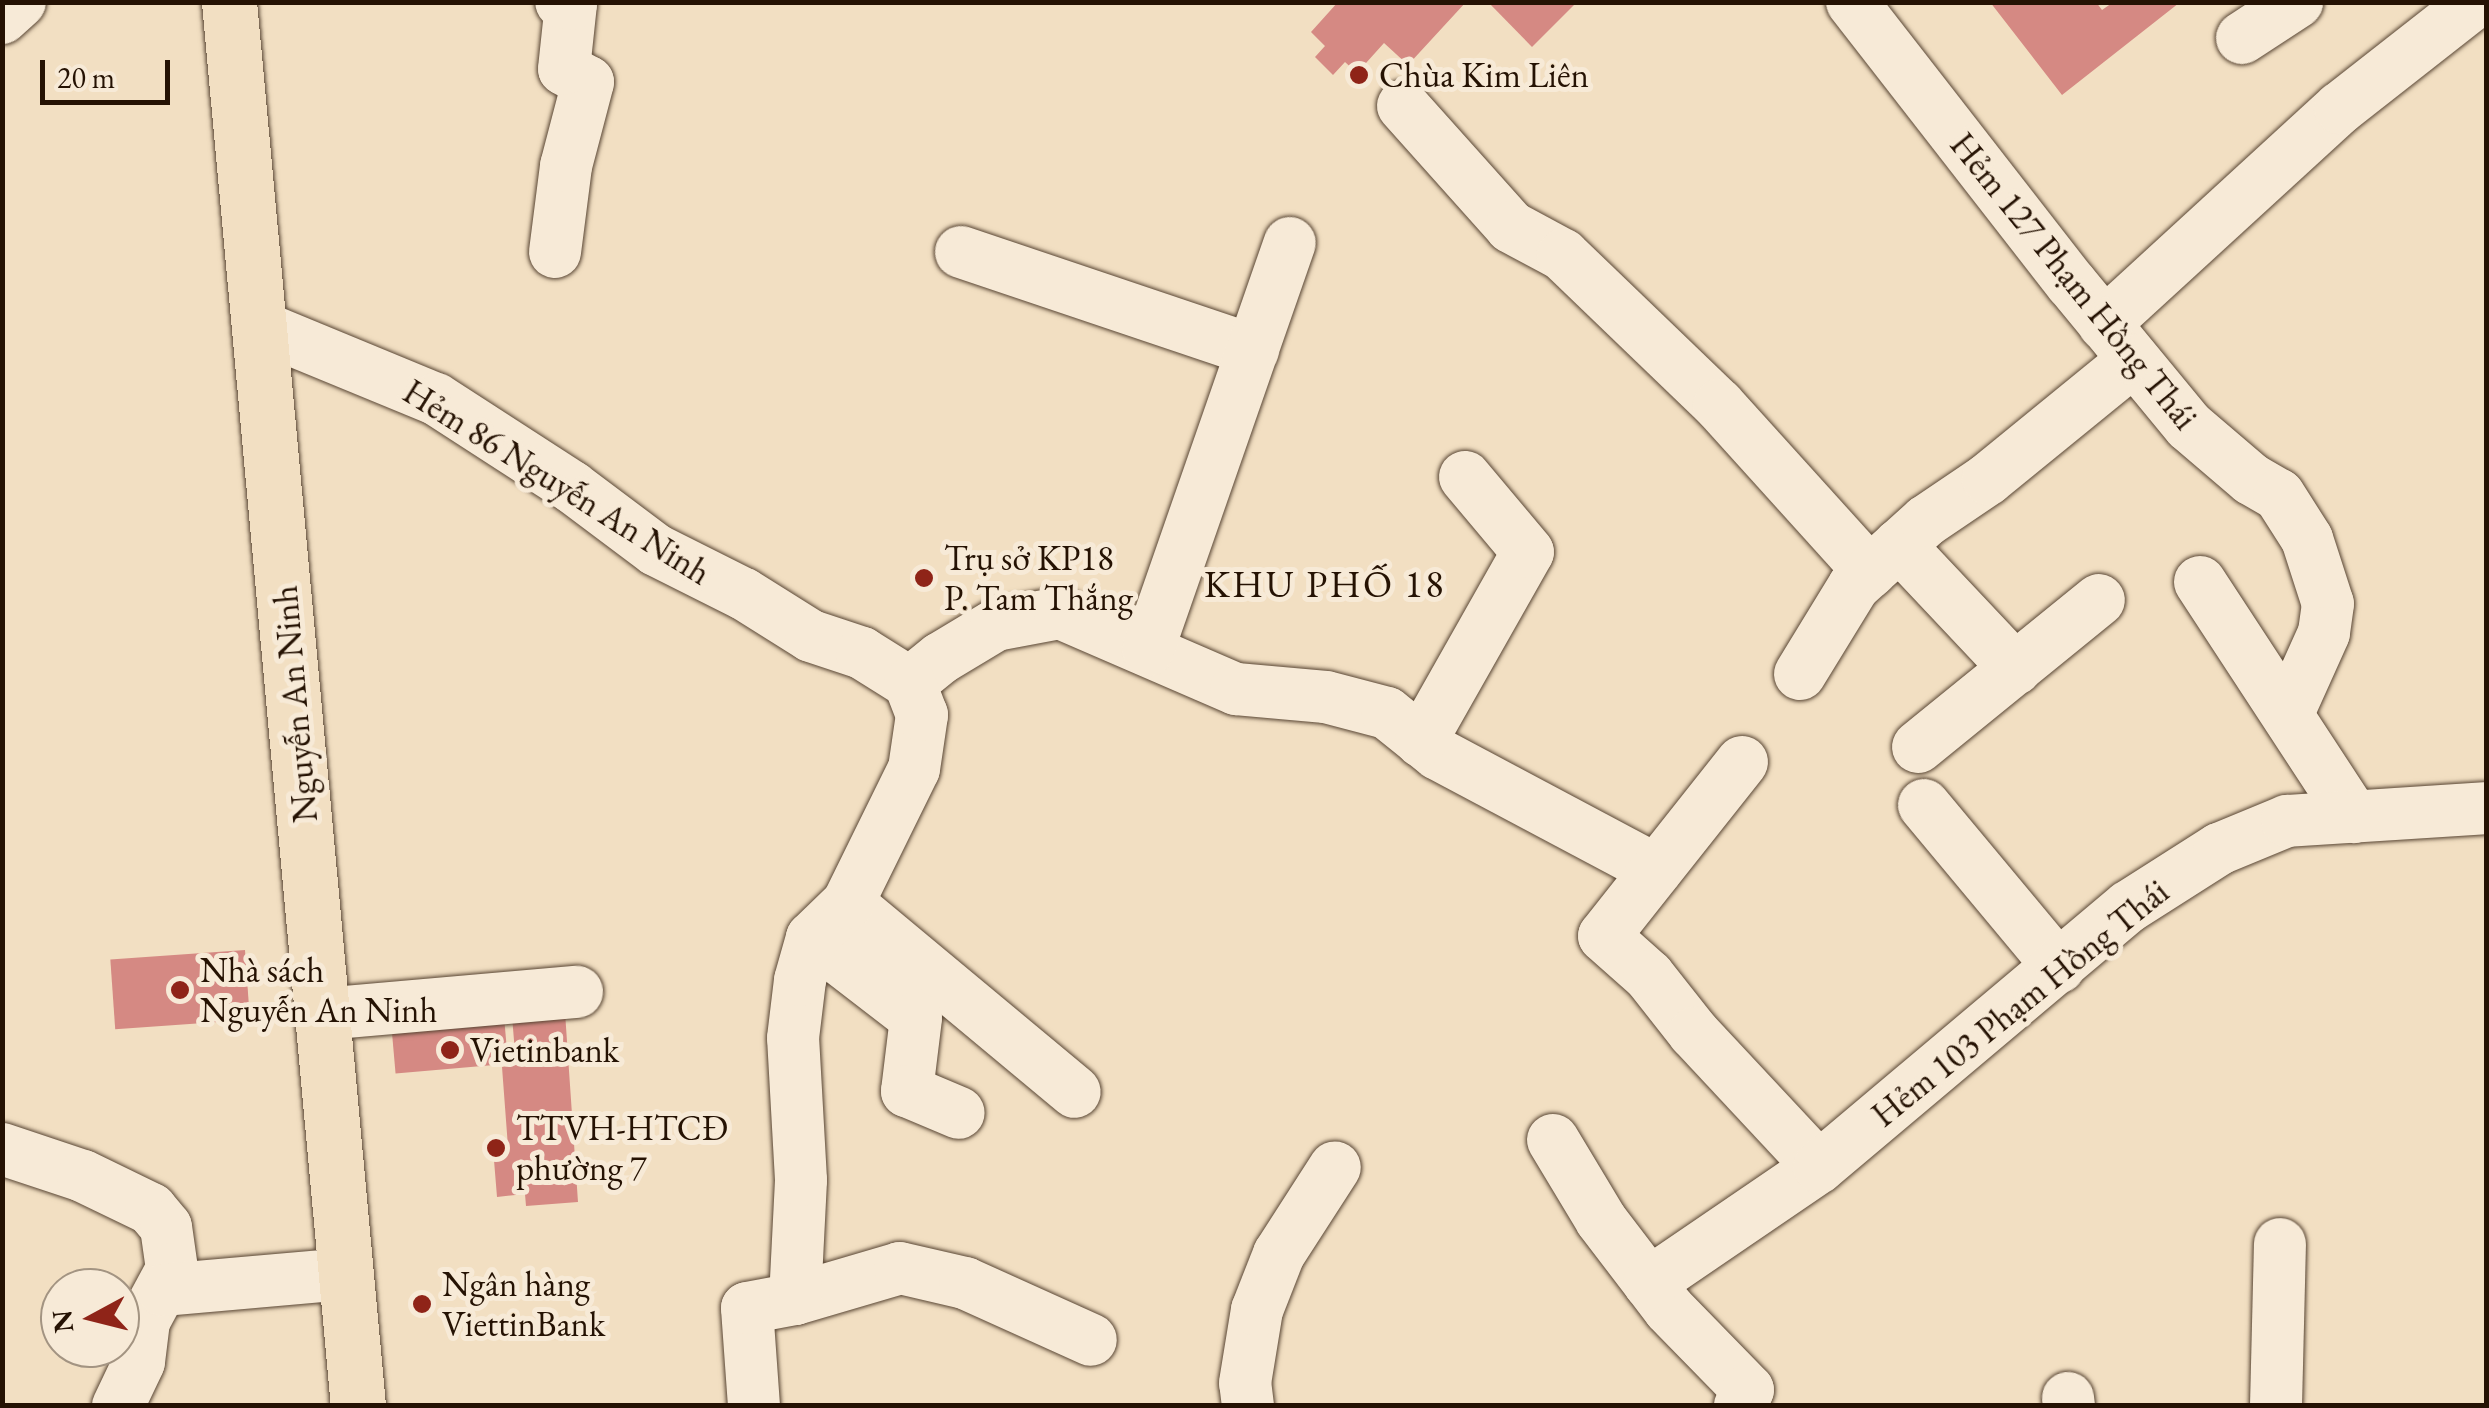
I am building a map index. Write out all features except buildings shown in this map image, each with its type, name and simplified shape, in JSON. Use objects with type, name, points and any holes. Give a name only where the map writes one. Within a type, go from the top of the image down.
[{"type":"main road","name":"Nguyễn An Ninh","points":[[229,2],[262,327],[358,1406]]},
{"type":"street","points":[[2,18],[20,2]]},
{"type":"street","points":[[555,252],[566,166],[588,82],[564,70],[571,4],[561,2]]},
{"type":"street","name":"Hẻm 127 Phạm Hồng Thái","points":[[1852,2],[2188,426],[2251,479],[2279,495],[2306,539],[2328,604],[2324,633],[2288,713]]},
{"type":"street","points":[[2242,38],[2297,2]]},
{"type":"street","points":[[1800,674],[1854,586],[2119,342],[2340,108],[2475,2]]},
{"type":"street","points":[[1403,106],[1512,227],[1563,255],[1885,558],[2016,669]]},
{"type":"street","points":[[1148,650],[1290,243]]},
{"type":"street","points":[[961,252],[1253,350]]},
{"type":"street","name":"Hẻm 86 Nguyễn An Ninh","points":[[262,327],[436,399],[572,486],[656,550],[744,594],[811,636],[862,654],[910,683]]},
{"type":"street","points":[[1421,740],[1528,552],[1464,477]]},
{"type":"street","points":[[2200,582],[2354,816]]},
{"type":"street","points":[[1918,747],[2100,600]]},
{"type":"street","points":[[795,1300],[801,1180],[793,1038],[830,921],[914,769],[922,715],[910,683],[941,658],[996,625],[1060,613],[1236,689],[1326,697],[1387,713],[1438,754],[1656,870]]},
{"type":"street","points":[[1742,762],[1604,936],[1648,976],[1694,1033],[1819,1167]]},
{"type":"street","points":[[1924,805],[2059,966]]},
{"type":"street","name":"Hẻm 103 Phạm Hồng Thái","points":[[1649,1283],[1819,1167],[2128,907],[2219,850],[2288,821],[2486,808]]},
{"type":"street","points":[[830,921],[1075,1092]]},
{"type":"street","points":[[830,921],[916,1018],[907,1091],[959,1113]]},
{"type":"street","points":[[323,1014],[577,992]]},
{"type":"street","points":[[1553,1140],[1601,1220],[1649,1283],[1748,1390],[1740,1406]]},
{"type":"street","points":[[2,1149],[83,1176],[151,1209],[170,1239],[172,1269],[144,1321],[139,1362],[118,1406]]},
{"type":"street","points":[[1248,1406],[1245,1383],[1257,1310],[1279,1254],[1335,1167]]},
{"type":"street","points":[[2276,1406],[2280,1244]]},
{"type":"street","points":[[754,1406],[747,1308],[795,1300],[900,1268],[966,1284],[1091,1340]]},
{"type":"street","points":[[164,1290],[346,1274]]},
{"type":"place","name":"Chùa Kim Liên","points":[[1359,75]]},
{"type":"place","name":"Trụ sở KP18 P. Tam Thắng","points":[[924,578]]},
{"type":"place","name":"Nhà sách Nguyễn An Ninh","points":[[180,990]]},
{"type":"place","name":"Vietinbank","points":[[450,1050]]},
{"type":"place","name":"TTVH-HTCĐ phường 7","points":[[496,1148]]},
{"type":"place","name":"Ngân hàng ViettinBank","points":[[422,1304]]},
{"type":"district","name":"KHU PHỐ 18","points":[[1325,584]]}]
